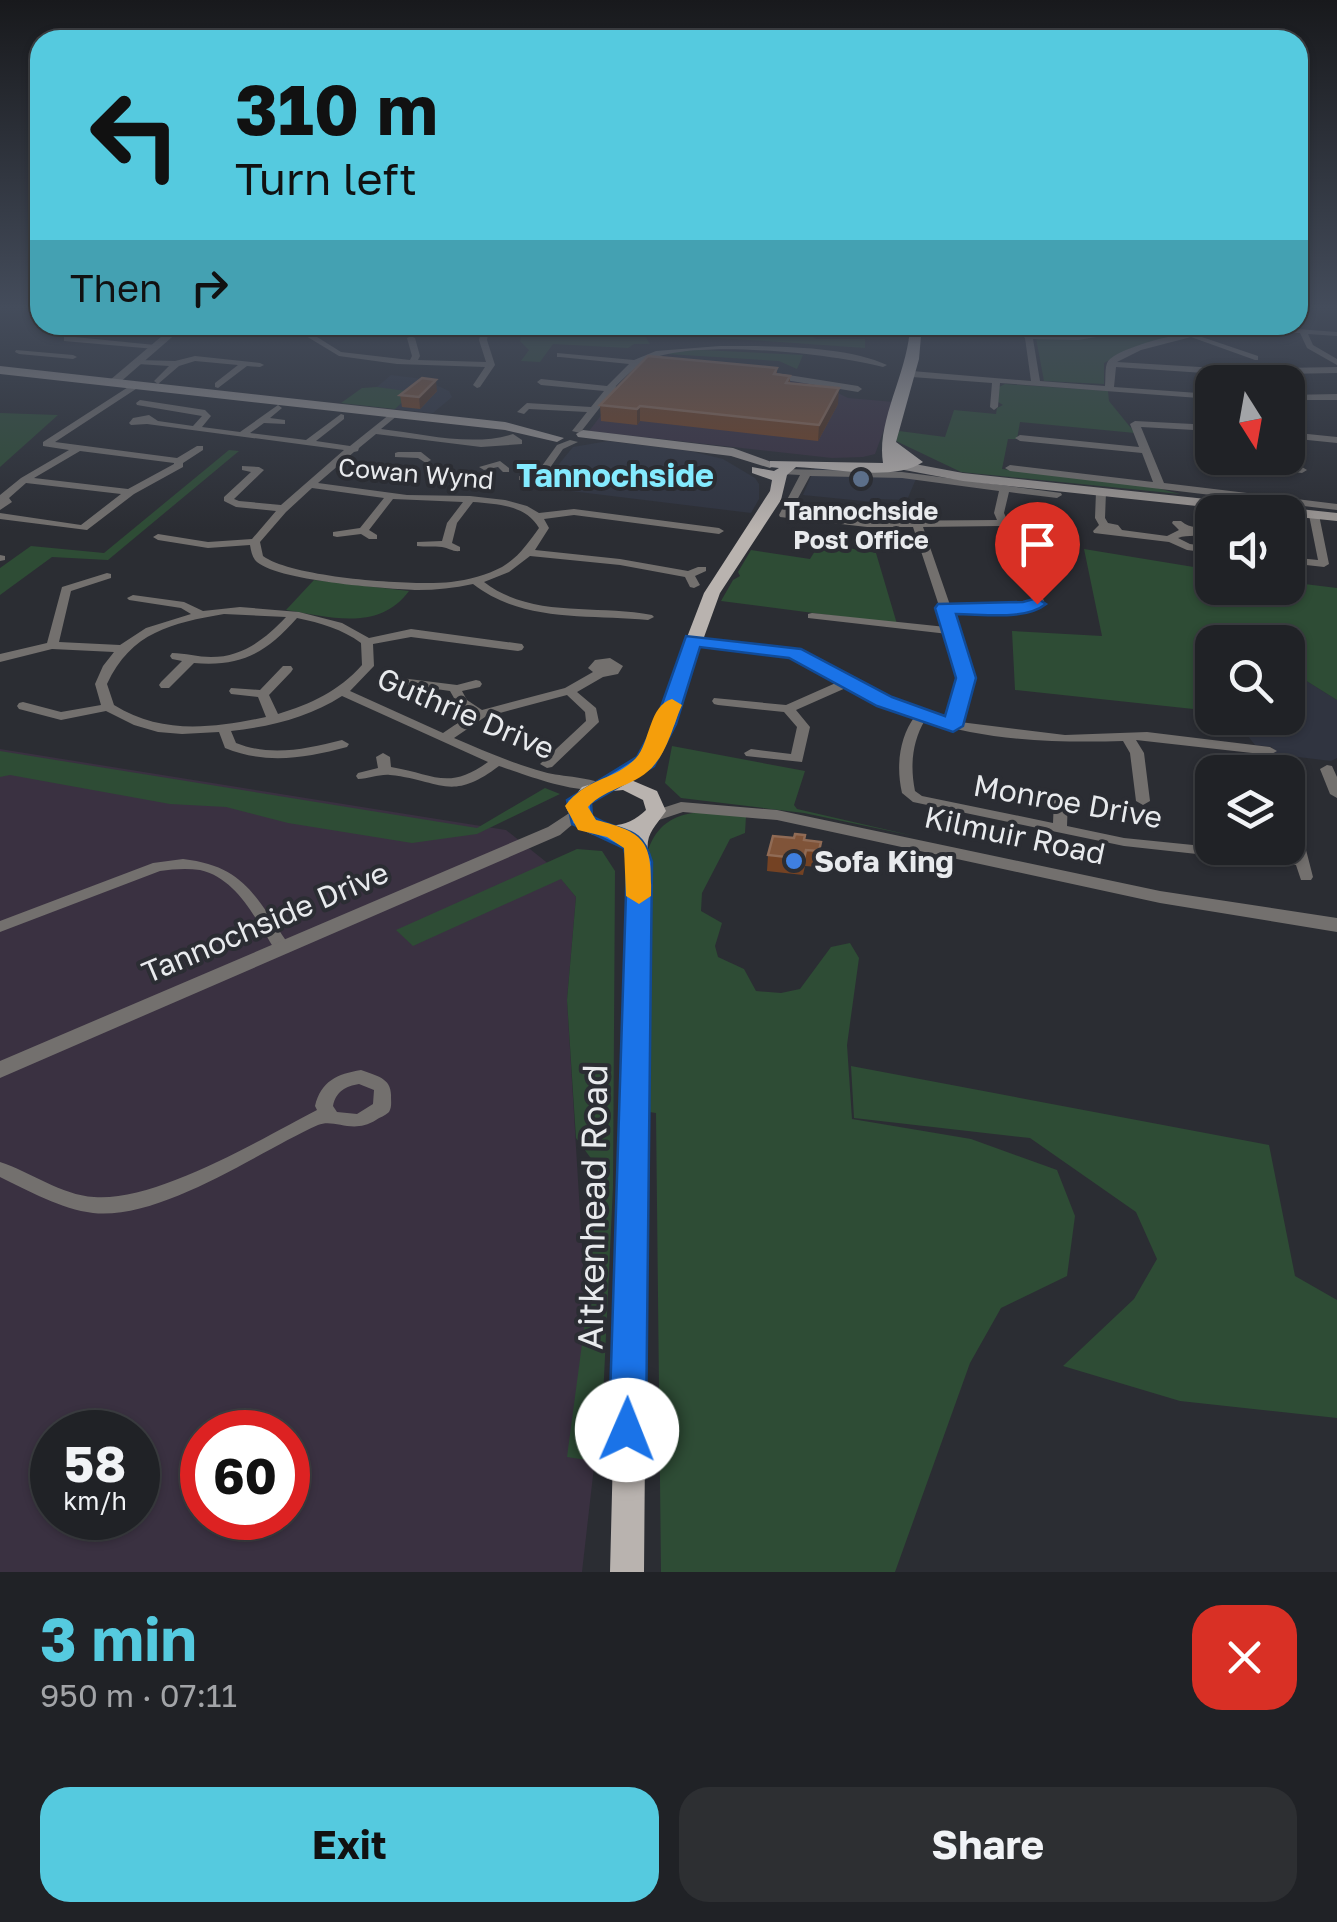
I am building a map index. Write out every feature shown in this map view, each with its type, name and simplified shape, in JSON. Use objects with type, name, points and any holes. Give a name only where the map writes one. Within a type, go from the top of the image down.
[{"type":"main road","points":[[124,383],[713,450],[773,470],[899,458],[956,476],[1038,489],[1190,496],[1337,518]]},
{"type":"main road","points":[[899,458],[911,383]]},
{"type":"main road","name":"Aitkenhead Road","points":[[627,1572],[640,862],[634,820],[646,762],[666,724],[693,640],[712,593],[762,512],[773,470]]},
{"type":"main road","points":[[575,800],[646,762]]},
{"type":"main road","points":[[606,785],[634,820]]},
{"type":"main road","points":[[575,800],[634,820]]},
{"type":"street","points":[[583,383],[612,389]]},
{"type":"street","points":[[537,480],[567,436],[617,383]]},
{"type":"street","points":[[834,383],[858,388]]},
{"type":"street","points":[[994,407],[996,383]]},
{"type":"street","points":[[1040,383],[1195,396]]},
{"type":"street","points":[[1108,383],[1108,389]]},
{"type":"street","points":[[136,385],[46,443],[178,461],[200,448]]},
{"type":"street","points":[[1305,398],[1334,399]]},
{"type":"street","points":[[140,403],[202,412],[207,416],[196,428]]},
{"type":"street","points":[[521,412],[527,406],[595,410]]},
{"type":"street","points":[[243,434],[278,408]]},
{"type":"street","points":[[560,409],[567,436]]},
{"type":"street","points":[[256,547],[286,510],[395,413]]},
{"type":"street","points":[[308,444],[341,417]]},
{"type":"street","points":[[262,420],[282,422]]},
{"type":"street","points":[[1159,484],[1136,423],[1195,427]]},
{"type":"street","points":[[151,424],[355,449]]},
{"type":"street","points":[[310,425],[328,428]]},
{"type":"street","points":[[374,431],[506,443],[510,454],[503,467],[484,467]]},
{"type":"street","points":[[1305,437],[1337,440]]},
{"type":"street","points":[[1020,438],[1144,450]]},
{"type":"street","points":[[398,455],[424,457],[443,440]]},
{"type":"street","points":[[0,507],[6,502],[3,498],[24,480],[76,449]]},
{"type":"street","points":[[0,516],[90,530],[130,492],[165,476],[180,465],[178,461]]},
{"type":"street","points":[[246,468],[260,470],[228,499],[236,504],[286,510]]},
{"type":"street","points":[[774,529],[808,468],[894,478],[902,475],[1004,491],[1038,489],[1057,495]]},
{"type":"street","points":[[1010,468],[1159,484],[1190,496],[1337,507]]},
{"type":"street","points":[[522,478],[552,482]]},
{"type":"street","points":[[24,480],[130,492]]},
{"type":"street","name":"Cowan Wynd","points":[[314,486],[390,496],[470,499],[514,505],[539,516],[574,512],[724,532]]},
{"type":"street","points":[[945,608],[1024,608],[1037,604],[1038,598],[998,508],[1004,491]]},
{"type":"street","points":[[1101,492],[1100,518],[1104,525],[1118,532],[1171,539],[1195,548]]},
{"type":"street","points":[[338,534],[368,534],[390,496]]},
{"type":"street","points":[[421,544],[451,546],[455,516],[470,499]]},
{"type":"street","points":[[784,514],[845,523],[1003,524]]},
{"type":"street","points":[[1305,562],[1330,565],[1314,515]]},
{"type":"street","points":[[256,547],[264,562],[284,571],[389,586],[440,586],[506,570],[543,532],[544,522],[539,516]]},
{"type":"street","points":[[917,524],[966,678],[953,726]]},
{"type":"street","points":[[1171,539],[1182,527],[1195,530]]},
{"type":"street","points":[[176,540],[188,530]]},
{"type":"street","points":[[158,537],[256,547]]},
{"type":"street","points":[[527,552],[620,562],[692,580],[702,569]]},
{"type":"street","points":[[52,645],[66,589],[108,576]]},
{"type":"street","points":[[474,580],[488,591],[521,604],[648,617]]},
{"type":"street","points":[[133,598],[184,604],[202,615]]},
{"type":"street","points":[[626,614],[636,598]]},
{"type":"street","points":[[108,707],[101,684],[120,649],[158,626],[202,615],[241,610],[293,616],[342,625],[366,642],[412,632],[492,648],[518,646]]},
{"type":"street","points":[[176,656],[192,659],[249,655],[275,637],[293,616]]},
{"type":"street","points":[[812,616],[953,631]]},
{"type":"street","points":[[693,640],[794,653],[922,716],[953,726],[1065,739],[1127,736],[1270,751]]},
{"type":"street","points":[[23,706],[61,716],[108,707],[156,728],[224,729],[304,710],[341,691],[368,666],[366,642]]},
{"type":"street","points":[[0,658],[52,645],[120,649]]},
{"type":"street","points":[[165,685],[192,659]]},
{"type":"street","points":[[263,694],[287,670]]},
{"type":"street","points":[[446,737],[480,714],[569,691],[600,673]]},
{"type":"street","points":[[405,680],[455,689],[476,684]]},
{"type":"street","points":[[718,701],[788,709],[848,682]]},
{"type":"street","points":[[455,689],[462,702],[480,714]]},
{"type":"street","points":[[235,691],[263,694]]},
{"type":"street","name":"Guthrie Drive","points":[[341,691],[500,759],[575,800]]},
{"type":"street","points":[[547,764],[593,722],[591,711],[569,691]]},
{"type":"street","points":[[263,694],[273,718]]},
{"type":"street","points":[[751,753],[796,759],[804,727],[788,709]]},
{"type":"street","name":"Monroe Drive","points":[[922,716],[916,722],[908,753],[906,786],[912,797],[1124,842],[1195,850]]},
{"type":"street","points":[[224,729],[230,745],[252,752],[287,756],[342,744]]},
{"type":"street","points":[[1127,736],[1137,753],[1143,802]]},
{"type":"street","points":[[320,750],[329,766]]},
{"type":"street","points":[[364,776],[384,763],[436,784],[457,785],[470,782],[500,759]]},
{"type":"street","points":[[1327,769],[1337,793]]},
{"type":"street","points":[[1060,829],[1061,798]]},
{"type":"street","name":"Tannochside Drive","points":[[554,831],[575,800]]},
{"type":"street","name":"Kilmuir Road","points":[[634,820],[681,807],[778,815],[1140,893],[1337,925]]},
{"type":"street","name":"Tannochside Drive","points":[[0,1070],[554,831],[634,820]]},
{"type":"street","points":[[0,926],[158,866],[185,862],[216,866],[239,886],[281,946]]},
{"type":"street","points":[[0,1169],[94,1206],[140,1199],[202,1176],[326,1113]]},
{"type":"shaded area","points":[[381,383],[432,383],[449,391],[452,397],[433,413],[395,409],[412,393],[377,387]]},
{"type":"shaded area","points":[[626,383],[814,383],[848,398],[894,402],[875,454],[863,457],[832,458],[589,431]]},
{"type":"shaded area","points":[[608,441],[723,459],[755,478],[759,499],[751,513],[546,488],[555,477],[550,475],[573,447]]},
{"type":"shaded area","points":[[816,465],[918,474],[907,500],[873,502],[803,495]]},
{"type":"shaded area","points":[[1305,680],[1337,700],[1337,758],[1331,761],[1274,754],[1272,747],[1255,745],[1247,735],[1305,735]]},
{"type":"shaded area","points":[[0,749],[506,830],[550,865],[576,897],[567,1000],[595,1458],[582,1572],[0,1572]]},
{"type":"green space","points":[[1005,384],[1108,391],[1109,401],[1135,433],[1020,422],[1017,439],[1008,439],[1002,469],[1145,485],[1180,494],[961,472],[896,441],[899,431],[945,437],[954,410],[996,414],[1003,405],[998,402],[999,387]]},
{"type":"green space","points":[[362,388],[413,392],[395,409],[341,403]]},
{"type":"green space","points":[[0,413],[58,415],[0,467]]},
{"type":"green space","points":[[229,450],[239,451],[108,560],[52,557],[0,595],[0,568],[31,546],[104,553]]},
{"type":"green space","points":[[820,543],[876,553],[897,624],[721,601],[733,580],[740,576],[738,572],[751,550],[810,559]]},
{"type":"green space","points":[[1084,549],[1195,567],[1195,605],[1305,605],[1305,584],[1337,588],[1337,700],[1305,680],[1305,625],[1195,625],[1195,709],[1015,690],[1012,631],[1102,636]]},
{"type":"green space","points":[[314,580],[409,591],[397,604],[368,617],[336,618],[286,610]]},
{"type":"green space","points":[[672,746],[805,771],[794,805],[797,809],[914,836],[804,813],[681,798],[665,783]]},
{"type":"green space","points":[[0,751],[477,828],[545,788],[560,794],[477,834],[412,843],[288,823],[226,807],[170,804],[10,775],[0,777]]},
{"type":"green space","points":[[700,812],[746,816],[745,833],[730,839],[702,893],[701,911],[722,923],[715,946],[718,957],[744,969],[756,991],[781,993],[800,989],[831,947],[850,943],[859,958],[847,1045],[852,1119],[971,1139],[1057,1170],[1075,1216],[1067,1276],[1001,1308],[970,1363],[895,1572],[661,1572],[656,1113],[643,1111],[648,850],[666,823]]},
{"type":"green space","points":[[577,849],[602,851],[615,871],[613,1187],[600,1462],[567,1457],[591,1276],[598,1168],[576,1138],[567,1000],[576,897],[561,879],[413,946],[396,930]]},
{"type":"green space","points":[[851,1066],[1269,1145],[1295,1276],[1337,1300],[1337,1418],[1180,1401],[1063,1366],[1134,1299],[1157,1259],[1136,1212],[1030,1138],[854,1118]]},
{"type":"building","points":[[415,383],[433,383],[419,397],[400,395]]},
{"type":"building","points":[[621,383],[790,383],[839,388],[819,425],[600,405]]},
{"type":"building","points":[[795,834],[805,835],[804,840],[821,842],[819,851],[806,850],[804,859],[768,855],[773,836],[794,838]]},
{"type":"slow traffic","points":[[639,896],[640,862],[635,845],[616,832],[586,824],[576,806],[584,794],[610,784],[646,762],[672,705]]},
{"type":"place","name":"Tannochside Post Office","points":[[861,479]]},
{"type":"place","name":"Sofa King","points":[[794,861]]},
{"type":"district","name":"Tannochside","points":[[615,475]]},
{"type":"route","points":[[627,1430],[640,862],[635,845],[616,832],[586,824],[576,806],[584,794],[610,784],[646,762],[666,724],[693,640],[772,647],[794,653],[884,701],[953,726],[966,678],[945,608],[1024,608],[1037,604]]}]
